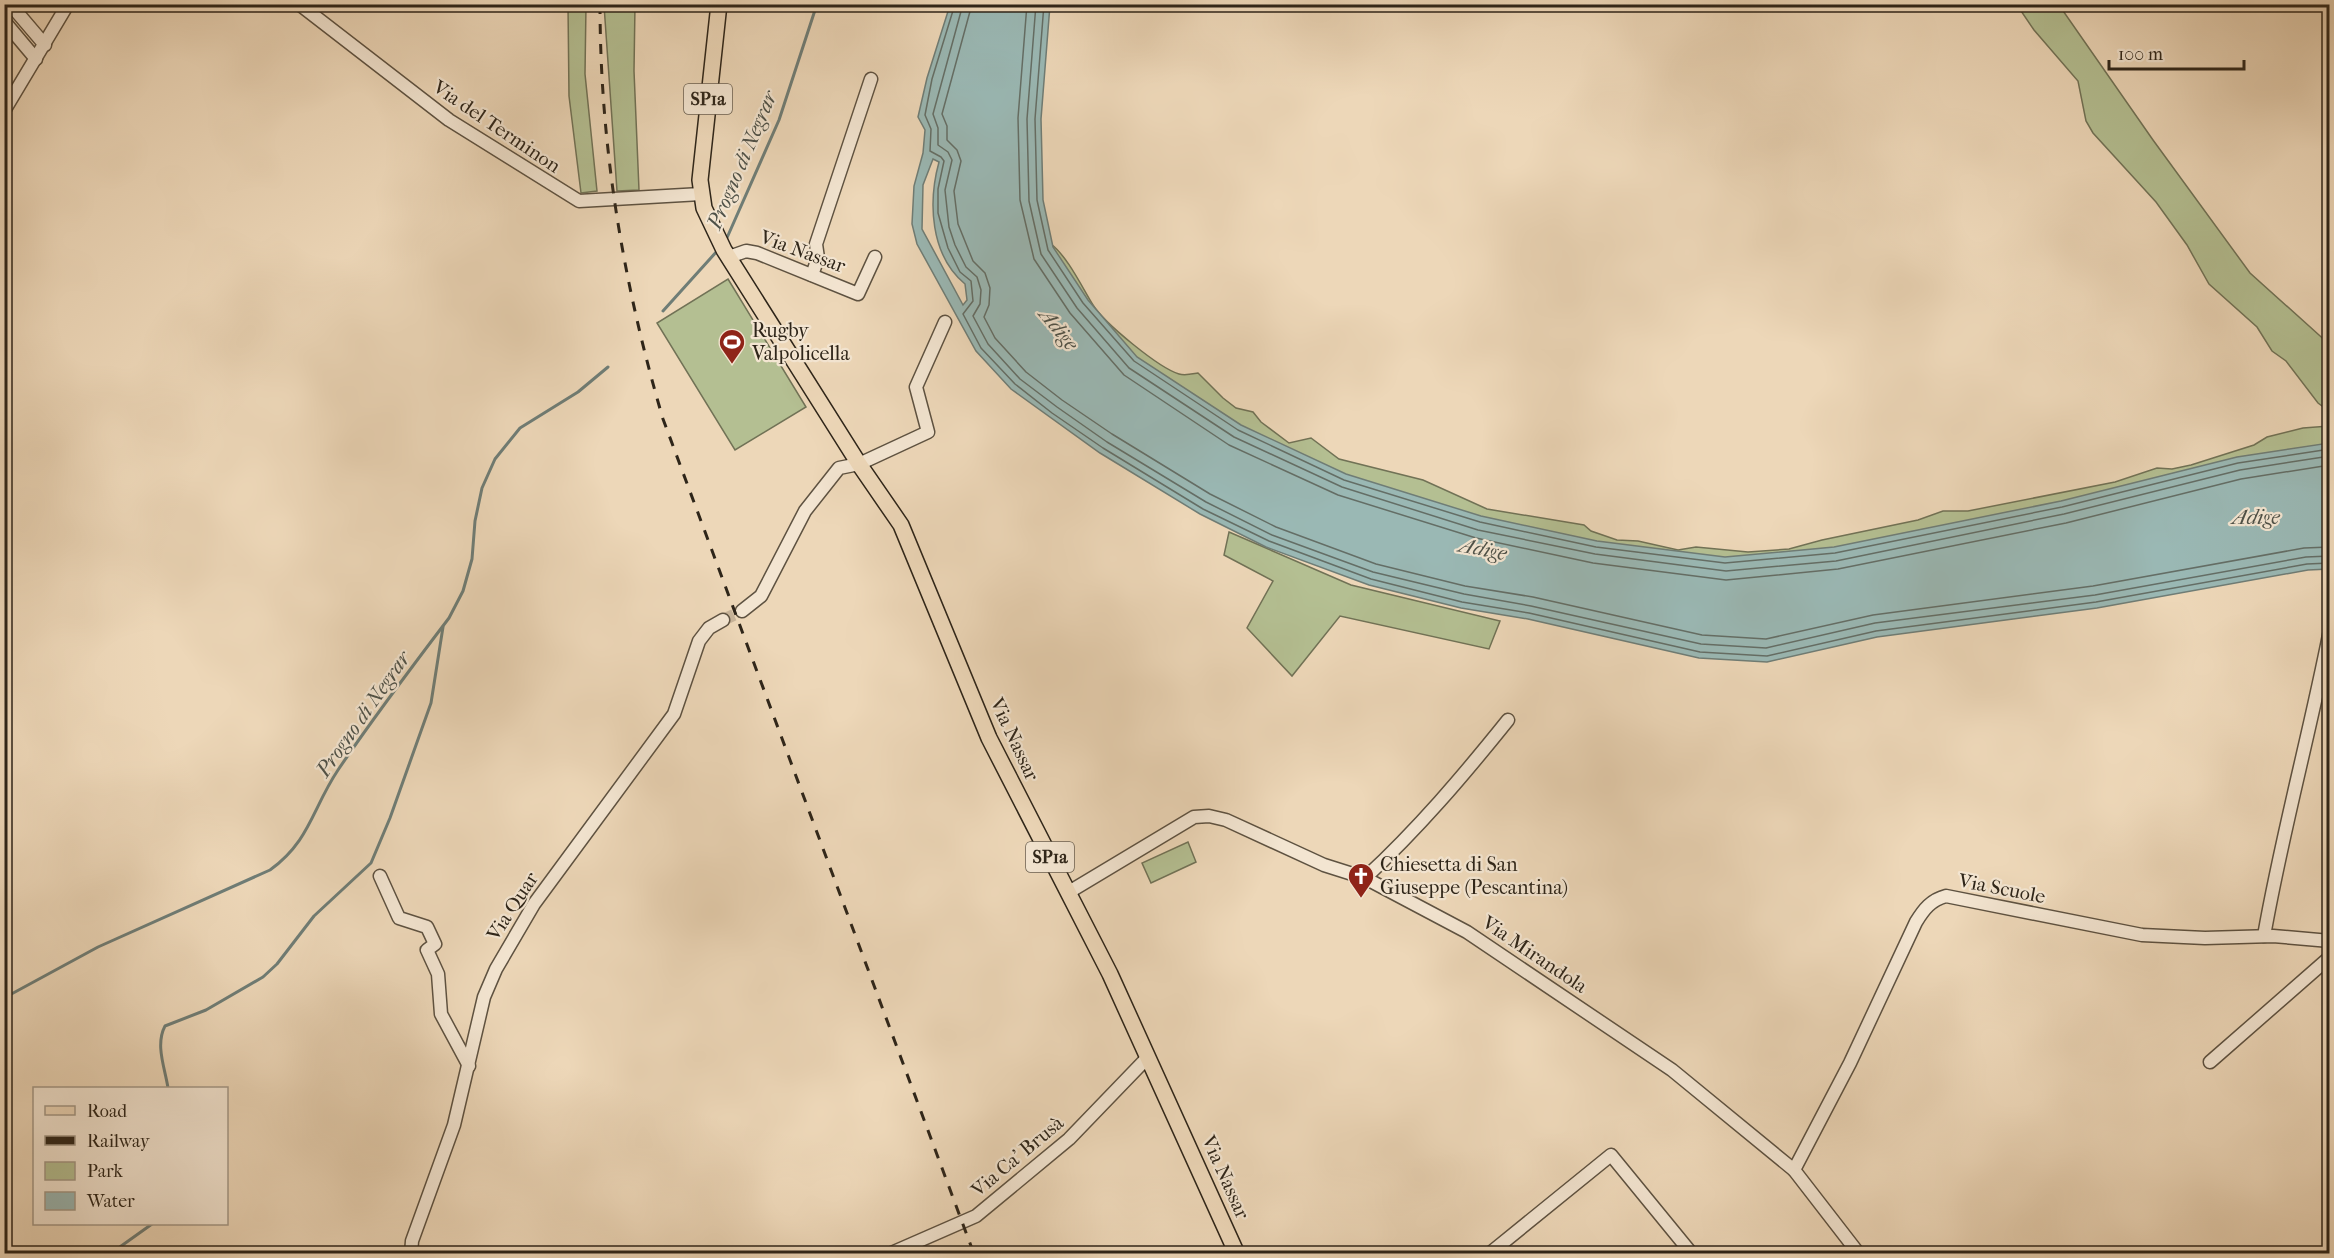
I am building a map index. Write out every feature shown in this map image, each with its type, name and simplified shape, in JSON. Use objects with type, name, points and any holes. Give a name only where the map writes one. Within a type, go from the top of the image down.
[{"type":"main road","name":"Via Nassar","points":[[719,4],[700,166],[701,194],[713,230],[858,464],[902,525],[989,738],[1069,892],[1238,1254]]},
{"type":"street","points":[[10,4],[45,45]]},
{"type":"street","points":[[4,111],[68,4]]},
{"type":"street","name":"Via del Terminon","points":[[299,4],[448,120],[570,197],[579,201],[588,201],[701,194]]},
{"type":"street","points":[[4,21],[36,59]]},
{"type":"street","points":[[812,275],[818,258],[816,244],[871,79]]},
{"type":"street","name":"Via Nassar","points":[[726,254],[746,251],[757,253],[858,294],[874,256]]},
{"type":"street","points":[[742,611],[761,596],[804,511],[839,468],[858,464],[928,432],[916,387],[945,322]]},
{"type":"street","name":"Via Quar","points":[[411,1254],[411,1241],[454,1125],[484,997],[511,940],[534,904],[674,714],[699,641],[709,628],[723,621]]},
{"type":"street","points":[[2264,936],[2277,861],[2311,726],[2330,630]]},
{"type":"street","points":[[1365,878],[1404,842],[1453,789],[1508,720]]},
{"type":"street","name":"Via Mirandola","points":[[1069,892],[1194,817],[1209,816],[1226,820],[1324,865],[1365,878],[1467,932],[1672,1070],[1794,1170],[1859,1254]]},
{"type":"street","points":[[380,876],[399,918],[428,927],[435,944],[427,950],[438,974],[441,1014],[469,1066]]},
{"type":"street","name":"Via Scuole","points":[[1794,1170],[1850,1063],[1916,922],[1925,908],[1936,899],[1946,896],[2142,935],[2264,936],[2330,941]]},
{"type":"street","points":[[2210,1062],[2330,957]]},
{"type":"street","name":"Via Ca' Brusà","points":[[889,1254],[976,1216],[1069,1139],[1148,1057]]},
{"type":"street","points":[[1489,1254],[1611,1155],[1692,1254]]},
{"type":"green space","points":[[568,5],[586,5],[585,74],[597,191],[581,193],[569,96]]},
{"type":"green space","points":[[604,5],[635,5],[634,71],[639,190],[617,191]]},
{"type":"green space","points":[[2017,5],[2059,5],[2153,140],[2250,273],[2329,344],[2329,411],[2318,403],[2286,361],[2272,351],[2257,327],[2209,284],[2187,245],[2156,202],[2093,133],[2086,121],[2078,81],[2034,30]]},
{"type":"green space","points":[[1051,244],[1068,264],[1099,313],[1133,344],[1170,370],[1184,375],[1198,373],[1236,408],[1253,412],[1261,422],[1289,443],[1311,438],[1339,459],[1423,480],[1487,509],[1584,525],[1591,531],[1617,540],[1638,541],[1678,550],[1696,547],[1748,552],[1789,549],[1918,520],[1943,511],[1968,511],[2115,482],[2157,468],[2172,469],[2191,465],[2254,445],[2267,437],[2303,428],[2329,426],[2329,463],[1857,543],[1827,559],[1616,558],[1261,451],[1081,316]]},
{"type":"green space","name":"Rugby Valpolicella","points":[[728,279],[806,407],[735,450],[657,323]]},
{"type":"green space","points":[[1229,532],[1351,585],[1500,621],[1489,649],[1340,616],[1292,676],[1247,628],[1273,581],[1224,555]]},
{"type":"green space","points":[[1188,842],[1196,862],[1151,883],[1142,863]]},
{"type":"water","name":"Adige","points":[[950,5],[1050,5],[1041,119],[1043,200],[1053,247],[1088,300],[1137,357],[1241,425],[1346,474],[1481,516],[1597,541],[1725,557],[1834,547],[2061,501],[2237,457],[2329,443],[2329,569],[2308,570],[2097,608],[1877,637],[1767,662],[1699,658],[1528,619],[1461,608],[1369,585],[1266,547],[1200,514],[1100,453],[1011,389],[976,351],[917,244],[912,224],[914,186],[923,153],[925,130],[918,117],[927,78]],"holes":[[[933,159],[939,162],[934,194],[935,227],[938,243],[945,258],[953,272],[965,284],[967,300],[963,305],[922,229],[923,185]]]},
{"type":"waterway","name":"Progno di Negrar","points":[[726,240],[779,120],[817,4]]},
{"type":"waterway","name":"Progno di Negrar","points":[[663,311],[718,250]]},
{"type":"waterway","name":"Progno di Negrar","points":[[4,998],[98,947],[270,870],[294,848],[338,770],[392,693],[449,618],[463,591],[472,559],[475,521],[482,488],[495,459],[520,428],[578,392],[608,367]]},
{"type":"waterway","points":[[168,1087],[161,1049],[165,1026],[206,1010],[263,977],[277,964],[314,916],[371,863],[390,818],[431,703],[443,627]]},
{"type":"waterway","points":[[110,1254],[151,1225]]},
{"type":"tunnel","points":[[723,620],[742,611]]},
{"type":"railway","points":[[600,4],[604,110],[616,214],[636,317],[663,419],[974,1254]]},
{"type":"place","name":"Rugby Valpolicella","points":[[732,365]]},
{"type":"place","name":"Chiesetta di San Giuseppe (Pescantina)","points":[[1361,899]]}]
